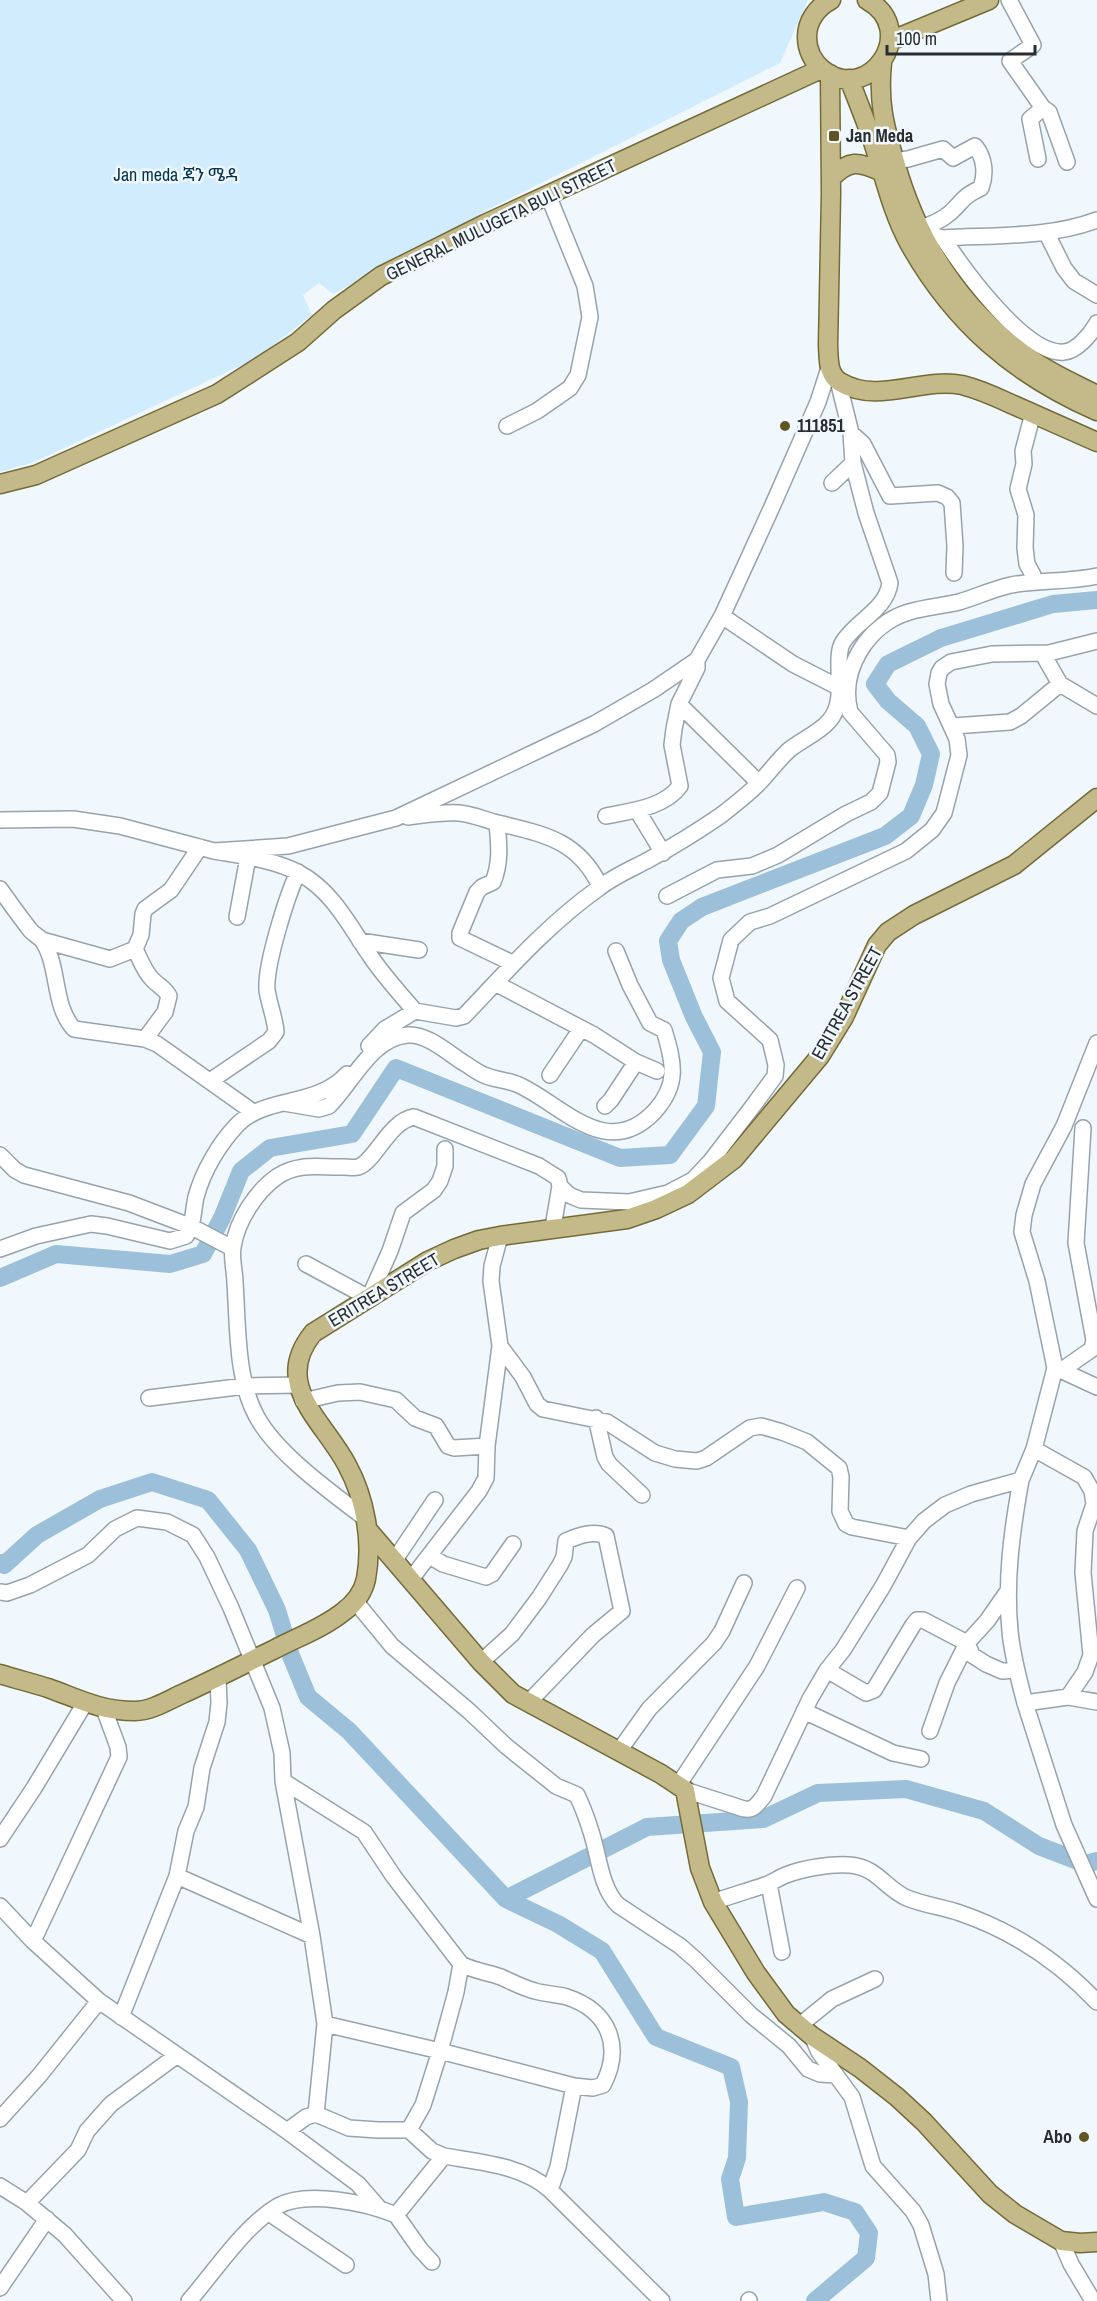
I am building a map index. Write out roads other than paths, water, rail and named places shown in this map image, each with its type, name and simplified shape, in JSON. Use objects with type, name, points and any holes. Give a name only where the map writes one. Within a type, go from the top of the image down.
[{"type":"main road","points":[[826,72],[849,79],[862,77],[882,63],[888,52],[890,29],[879,8],[867,0]]},
{"type":"main road","points":[[890,40],[989,0]]},
{"type":"main road","points":[[826,1],[809,24],[807,37],[809,49],[826,72],[831,178],[828,345],[834,374],[863,390],[874,391],[944,384],[962,386],[1033,413],[1097,442]]},
{"type":"main road","points":[[882,63],[880,100],[887,166],[909,242],[986,322],[1032,360],[1097,395]]},
{"type":"main road","name":"GENERAL MULUGETA BULI STREET","points":[[0,484],[36,474],[217,394],[298,342],[334,310],[381,276],[548,195],[826,72]]},
{"type":"main road","points":[[849,79],[872,141],[901,184],[942,295],[976,332],[1012,363],[1035,380],[1097,411]]},
{"type":"main road","points":[[831,178],[844,167],[852,164],[887,166]]},
{"type":"main road","name":"ERITREA STREET","points":[[301,1393],[298,1360],[304,1344],[313,1333],[428,1261],[479,1240],[553,1227],[627,1220],[688,1194],[714,1176],[734,1159],[820,1056],[844,1017],[877,945],[888,932],[914,915],[1014,865],[1097,798]]},
{"type":"main road","points":[[0,1674],[48,1688],[104,1709],[146,1710],[316,1630],[344,1612],[355,1601],[366,1578],[367,1524],[347,1464],[301,1393]]},
{"type":"main road","points":[[367,1524],[394,1561],[501,1682],[528,1703],[682,1787],[704,1880],[713,1902],[756,1972],[786,2014],[897,2097],[924,2121],[990,2194],[1015,2214],[1061,2241],[1097,2242]]},
{"type":"street","points":[[1009,0],[1033,45],[1010,61],[1043,108],[1049,112],[1067,162]]},
{"type":"street","points":[[1038,159],[1030,119],[1043,108]]},
{"type":"street","points":[[887,166],[943,148],[953,158],[975,146],[980,152],[984,179],[981,188],[966,195],[950,213],[920,231]]},
{"type":"street","points":[[507,426],[537,411],[570,388],[578,375],[591,317],[585,285],[548,195]]},
{"type":"street","points":[[920,231],[943,238],[1046,232],[1097,220]]},
{"type":"street","points":[[1046,232],[1064,268],[1074,280],[1097,295]]},
{"type":"street","points":[[943,238],[961,266],[995,308],[1028,337],[1051,351],[1074,350],[1097,323]]},
{"type":"street","points":[[0,820],[73,819],[120,826],[207,849],[248,856],[298,872],[319,886],[349,921],[360,941],[415,1011],[456,1018],[464,1016],[512,963],[600,886],[663,853],[720,816],[759,783],[772,765],[829,722],[836,711],[843,642],[872,614],[889,592],[891,583],[866,513],[853,463],[851,433],[834,374]]},
{"type":"street","points":[[396,818],[594,724],[654,690],[697,660],[722,616],[818,402],[834,374]]},
{"type":"street","points":[[1033,413],[1023,451],[1023,464],[1017,489],[1026,515],[1025,548],[1027,564],[1033,575]]},
{"type":"street","points":[[851,433],[863,444],[890,496],[938,493],[947,497],[952,503],[954,573]]},
{"type":"street","points":[[832,483],[853,463]]},
{"type":"street","points":[[668,897],[717,870],[752,866],[778,855],[846,814],[871,802],[880,793],[888,762],[887,755],[850,711],[848,704],[849,674],[858,651],[885,625],[908,612],[956,603],[1010,585],[1097,576]]},
{"type":"street","points":[[722,616],[794,664],[840,688]]},
{"type":"street","points":[[562,1195],[581,1200],[629,1202],[668,1193],[693,1180],[710,1162],[775,1076],[776,1065],[770,1040],[727,1001],[721,978],[731,940],[750,922],[770,916],[906,851],[932,830],[944,813],[958,755],[953,726],[941,704],[937,684],[939,674],[951,662],[992,654],[1049,653],[1097,641]]},
{"type":"street","points":[[1044,656],[1060,684],[1097,705]]},
{"type":"street","points":[[606,816],[637,810],[663,801],[680,786],[672,745],[679,704],[697,668],[697,660]]},
{"type":"street","points":[[953,726],[1010,722],[1021,717],[1060,684]]},
{"type":"street","points":[[679,704],[759,783]]},
{"type":"street","points":[[637,810],[663,853]]},
{"type":"street","points":[[0,889],[33,933],[42,940],[110,959],[135,949],[141,935],[145,909],[171,890],[207,849],[288,846],[396,818],[438,813],[460,813],[527,829],[563,843],[594,874],[600,886]]},
{"type":"street","points":[[497,823],[498,872],[493,882],[477,892],[460,938],[512,963]]},
{"type":"street","points":[[237,917],[248,856]]},
{"type":"street","points":[[210,1081],[268,1041],[276,1032],[267,990],[268,982],[290,891],[298,872]]},
{"type":"street","points":[[42,940],[58,994],[74,1029],[145,1039],[157,1044],[253,1112]]},
{"type":"street","points":[[360,941],[419,950]]},
{"type":"street","points":[[135,949],[147,972],[169,996],[165,1012],[145,1039]]},
{"type":"street","points":[[284,1104],[320,1109],[329,1106],[379,1047],[390,1040],[409,1035],[424,1037],[485,1076],[517,1084],[588,1127],[612,1133],[630,1130],[646,1120],[666,1099],[672,1084],[673,1063],[664,1030],[650,1023],[630,985],[616,951]]},
{"type":"street","points":[[495,983],[610,1044],[636,1062],[657,1071]]},
{"type":"street","points":[[0,1249],[36,1236],[91,1224],[170,1241],[186,1236],[192,1227],[196,1198],[202,1178],[238,1124],[253,1112],[312,1097],[332,1089],[385,1029],[415,1011]]},
{"type":"street","points":[[550,1075],[581,1029]]},
{"type":"street","points":[[1097,1043],[1064,1126],[1033,1184],[1024,1215],[1022,1232],[1037,1281],[1058,1369],[1034,1449],[1021,1480],[1010,1551],[1008,1591],[1010,1633],[1016,1670],[1025,1703],[1064,1825],[1097,1899]]},
{"type":"street","points":[[605,1106],[636,1062]]},
{"type":"street","points":[[367,1524],[313,1478],[268,1432],[257,1417],[245,1386],[230,1246],[250,1205],[278,1176],[296,1167],[310,1165],[325,1168],[358,1167],[366,1162],[393,1130],[407,1118],[414,1117],[538,1166],[558,1178],[562,1195],[553,1227]]},
{"type":"street","points":[[1058,1369],[1092,1349],[1094,1340],[1076,1243],[1090,1127],[1064,1126]]},
{"type":"street","points":[[306,1264],[369,1298],[390,1251],[403,1213],[434,1190],[440,1181],[445,1167],[445,1149]]},
{"type":"street","points":[[0,1155],[15,1170],[24,1175],[129,1203],[192,1227],[230,1246]]},
{"type":"street","points":[[411,1579],[479,1491],[486,1478],[501,1346],[491,1281],[492,1266],[500,1236]]},
{"type":"street","points":[[501,1346],[523,1377],[537,1404],[543,1409],[607,1422],[664,1457],[697,1461],[706,1458],[750,1428],[761,1426],[807,1442],[839,1468],[840,1511],[846,1524],[909,1538]]},
{"type":"street","points":[[1058,1369],[1097,1387]]},
{"type":"street","points":[[149,1398],[245,1386],[301,1393],[338,1392],[378,1395],[396,1400],[415,1418],[436,1426],[448,1446],[454,1448],[488,1446]]},
{"type":"street","points":[[596,1418],[604,1457],[642,1495]]},
{"type":"street","points":[[1034,1449],[1084,1477],[1096,1504],[1085,1531],[1083,1573],[1091,1655],[1085,1672],[1068,1697]]},
{"type":"street","points":[[797,1588],[757,1666],[682,1787],[744,1809],[754,1808],[764,1796],[804,1711],[827,1670],[843,1650],[883,1586],[909,1538],[924,1521],[945,1505],[971,1494],[1021,1480]]},
{"type":"street","points":[[394,1561],[435,1500]]},
{"type":"street","points":[[0,1592],[7,1593],[30,1585],[88,1555],[115,1529],[137,1518],[167,1522],[193,1535],[207,1557],[272,1707],[282,1754],[283,1781],[312,1936],[325,2024],[316,2114]]},
{"type":"street","points":[[482,1662],[512,1634],[527,1615],[560,1565],[564,1557],[566,1541],[580,1535],[600,1533],[606,1536],[622,1611],[593,1635],[528,1703]]},
{"type":"street","points":[[430,1556],[444,1564],[486,1577],[492,1574],[513,1544]]},
{"type":"street","points":[[619,1751],[649,1709],[714,1643],[744,1583]]},
{"type":"street","points":[[930,1731],[947,1683],[967,1643],[987,1622],[1008,1591]]},
{"type":"street","points":[[355,1601],[392,1646],[469,1711],[506,1746],[556,1786],[577,1795],[592,1833],[607,1887],[618,1905],[680,1946],[751,2015],[789,2046],[808,2069],[820,2074],[836,2075]]},
{"type":"street","points":[[827,1670],[866,1693],[870,1693],[917,1620],[923,1620],[967,1643],[972,1655],[986,1664],[1002,1671],[1016,1670]]},
{"type":"street","points":[[121,2018],[177,1876],[186,1831],[196,1807],[202,1768],[217,1722],[218,1678]]},
{"type":"street","points":[[1025,1703],[1068,1697],[1097,1702]]},
{"type":"street","points":[[0,1839],[34,1788],[84,1703]]},
{"type":"street","points":[[33,1941],[119,1757],[118,1747],[104,1709]]},
{"type":"street","points":[[804,1711],[876,1746],[921,1759]]},
{"type":"street","points":[[283,1781],[364,1832],[394,1877],[461,1964],[474,1971],[498,1976],[535,1992],[570,1998],[584,2005],[602,2019],[610,2035],[613,2052],[610,2070],[603,2085],[593,2088],[574,2086],[325,2024]]},
{"type":"street","points":[[713,1902],[803,1870],[848,1865],[864,1868],[880,1876],[897,1893],[908,1898],[1001,1928],[1080,1984],[1097,2002]]},
{"type":"street","points":[[177,1876],[312,1936]]},
{"type":"street","points":[[768,1884],[782,1952]]},
{"type":"street","points":[[0,1906],[33,1941],[99,2001],[358,2184],[378,2207]]},
{"type":"street","points":[[409,2130],[423,2105],[440,2051],[461,1964]]},
{"type":"street","points":[[875,1979],[832,1999],[806,2031],[852,2097],[873,2166],[913,2211],[921,2225],[936,2274],[939,2301]]},
{"type":"street","points":[[0,2119],[39,2076],[99,2001]]},
{"type":"street","points":[[27,2203],[78,2150],[87,2131],[111,2104],[176,2056]]},
{"type":"street","points":[[550,2190],[558,2167],[574,2086]]},
{"type":"street","points":[[286,2131],[306,2117],[316,2114],[349,2128],[409,2130],[432,2151],[444,2156],[485,2163],[526,2175],[541,2182],[550,2190],[662,2301]]},
{"type":"street","points":[[396,2215],[444,2156]]},
{"type":"street","points":[[0,2186],[47,2218],[86,2257],[124,2301]]},
{"type":"street","points":[[189,2301],[242,2239],[269,2213],[280,2205],[294,2200],[316,2199],[378,2207],[396,2215],[432,2262]]},
{"type":"street","points":[[269,2213],[346,2265]]},
{"type":"street","points":[[0,2288],[47,2218]]},
{"type":"street","points":[[1061,2241],[1071,2264],[1093,2301]]},
{"type":"waterway","points":[[0,1278],[56,1254],[170,1264],[203,1254],[222,1218],[241,1171],[270,1148],[352,1134],[396,1068],[620,1158],[670,1155],[706,1106],[712,1052],[694,1017],[671,960],[668,941],[681,921],[702,907],[885,836],[911,816],[924,785],[931,754],[917,726],[888,701],[875,684],[888,664],[941,638],[1053,604],[1097,600]]},
{"type":"waterway","points":[[0,1563],[4,1565],[37,1535],[100,1499],[152,1482],[208,1500],[248,1550],[277,1610],[291,1656],[308,1697],[349,1731],[506,1899],[558,1924],[602,1951],[656,2037],[731,2067],[739,2102],[737,2158],[730,2179],[736,2217],[824,2202],[855,2212],[869,2233],[866,2258],[815,2301]]},
{"type":"waterway","points":[[506,1899],[647,1827],[763,1819],[818,1793],[906,1789],[984,1811],[1039,1846],[1086,1864],[1097,1861]]},
{"type":"place","name":"Jan Meda","points":[[834,136]]},
{"type":"place","name":"111851","points":[[785,426]]},
{"type":"place","name":"Abo","points":[[1084,2137]]},
{"type":"park label","name":"Jan meda ጃን ሜዳ","points":[[176,175]]}]
